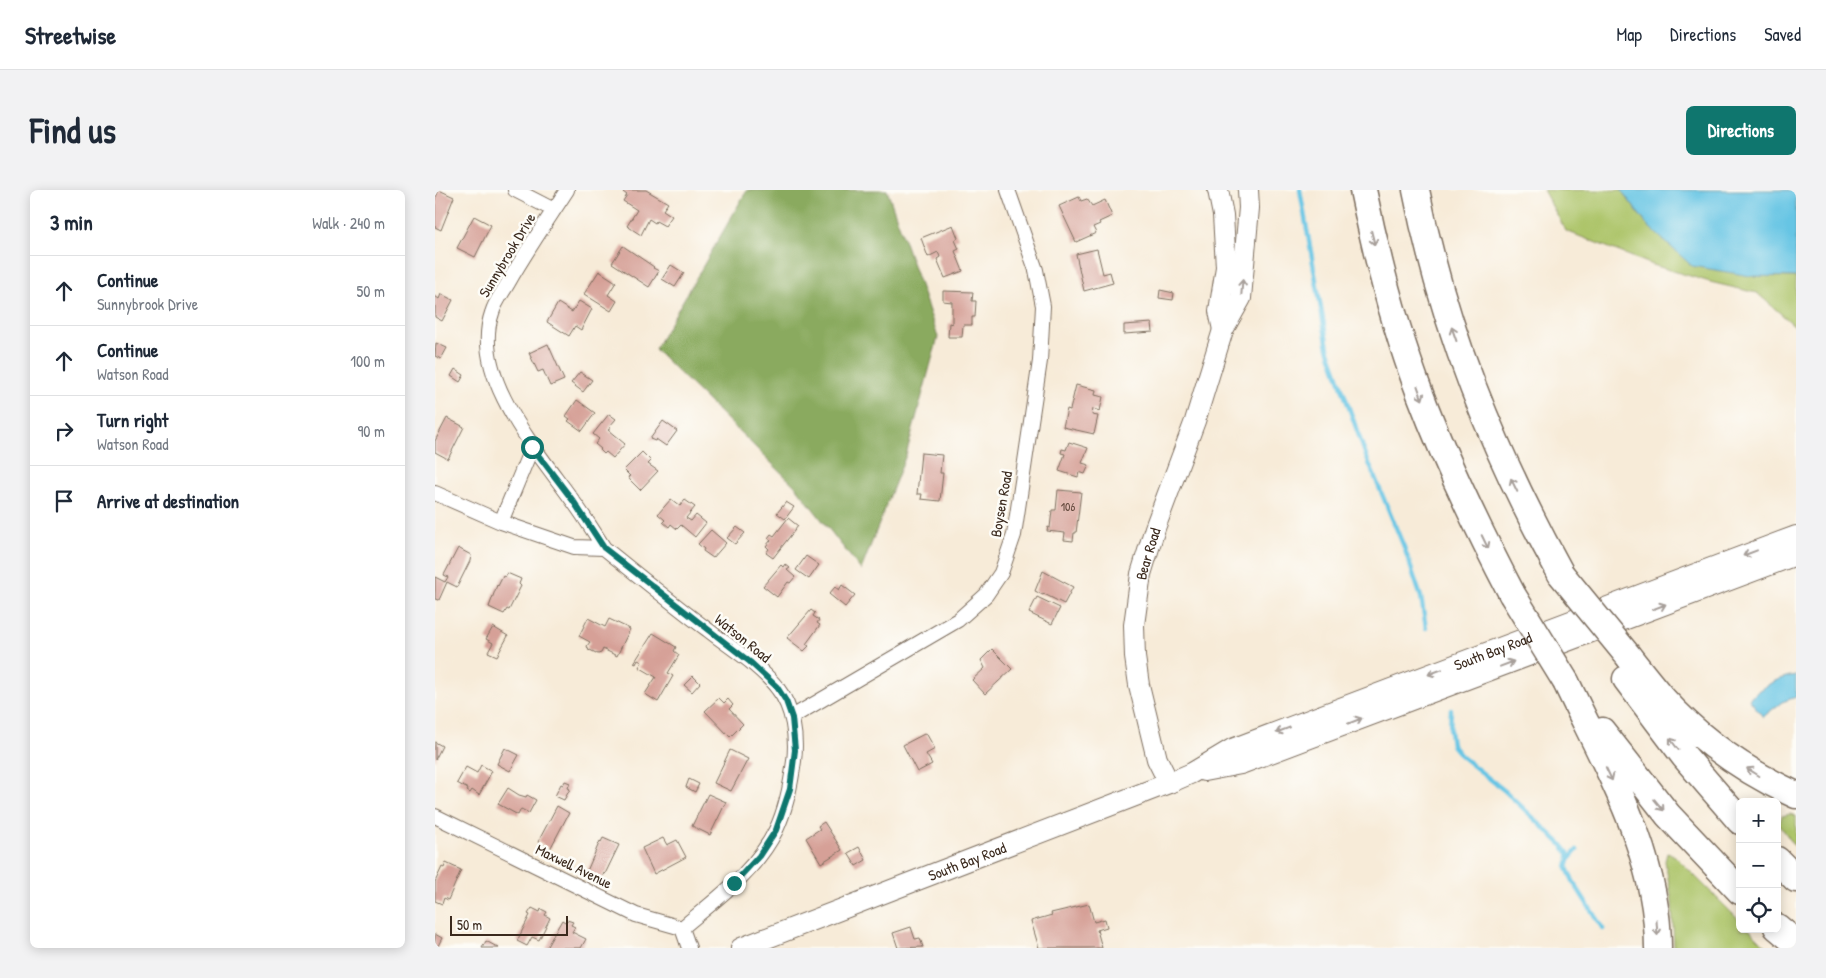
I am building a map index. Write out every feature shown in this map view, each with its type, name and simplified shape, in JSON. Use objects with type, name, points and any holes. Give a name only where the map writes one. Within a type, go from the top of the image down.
[{"type":"highway","points":[[1363,190],[1385,285],[1420,393],[1464,498],[1512,594],[1566,682],[1631,771],[1668,815],[1737,888]]},
{"type":"highway","points":[[1416,190],[1432,261],[1448,315],[1486,422],[1509,474],[1561,574],[1622,660],[1684,756],[1736,816]]},
{"type":"highway","points":[[1622,660],[1703,737],[1740,764],[1796,795]]},
{"type":"highway","points":[[1566,682],[1635,831],[1653,893],[1658,948]]},
{"type":"highway","points":[[1781,864],[1796,879]]},
{"type":"highway","points":[[1781,931],[1796,944]]},
{"type":"street","points":[[515,190],[554,210]]},
{"type":"street","name":"Sunnybrook Drive","points":[[567,190],[520,261],[492,311],[488,329],[489,356],[501,392],[513,416],[532,447],[574,502],[604,548]]},
{"type":"street","name":"Boysen Road","points":[[792,718],[958,620],[986,595],[1001,573],[1014,535],[1040,361],[1043,306],[1037,270],[1008,190]]},
{"type":"street","name":"Bear Road","points":[[1218,190],[1223,215],[1226,267],[1219,311],[1223,330]]},
{"type":"street","name":"Bear Road","points":[[1169,783],[1157,759],[1139,685],[1135,657],[1134,625],[1141,574],[1155,528],[1195,421],[1223,330],[1241,298],[1249,208],[1248,190]]},
{"type":"street","points":[[501,522],[532,447]]},
{"type":"street","points":[[435,493],[501,522],[574,547],[604,548]]},
{"type":"street","name":"South Bay Road","points":[[741,948],[1169,783],[1193,773],[1232,749],[1796,536]]},
{"type":"street","name":"Watson Road","points":[[604,548],[750,662],[777,687],[786,701],[792,718],[795,750],[790,789],[776,830],[759,856],[734,883],[682,928]]},
{"type":"street","name":"South Bay Road","points":[[1193,773],[1241,764],[1796,555]]},
{"type":"street","name":"Maxwell Avenue","points":[[435,816],[636,914],[682,928]]},
{"type":"street","points":[[682,928],[689,948]]},
{"type":"green space","points":[[747,190],[887,190],[938,337],[906,455],[861,570],[796,487],[655,349]]},
{"type":"green space","points":[[1543,190],[1621,190],[1648,226],[1750,276],[1796,277],[1796,327],[1757,293],[1710,282],[1653,265],[1566,231]]},
{"type":"green space","points":[[1790,814],[1796,816],[1796,848],[1781,827],[1782,816]]},
{"type":"green space","points":[[1667,853],[1675,856],[1736,917],[1736,933],[1753,933],[1768,948],[1674,948],[1672,901],[1665,861]]},
{"type":"water","points":[[1621,190],[1796,190],[1796,277],[1750,276],[1692,266],[1648,226]]},
{"type":"water","points":[[1796,675],[1796,697],[1782,702],[1763,717],[1749,699],[1771,683]]},
{"type":"building","points":[[439,190],[454,197],[441,230],[435,227],[435,196]]},
{"type":"building","points":[[625,190],[646,190],[668,203],[663,210],[672,216],[665,226],[649,219],[641,235],[627,226],[637,210],[623,201],[627,195],[623,192]]},
{"type":"building","points":[[1079,197],[1081,201],[1087,199],[1092,206],[1105,200],[1112,216],[1093,227],[1096,233],[1076,242],[1059,206]]},
{"type":"building","points":[[474,216],[491,225],[475,257],[457,248]]},
{"type":"building","points":[[953,225],[958,238],[955,240],[959,249],[955,251],[963,271],[945,278],[937,259],[940,257],[938,252],[928,257],[921,238]]},
{"type":"building","points":[[623,246],[659,271],[649,287],[612,263]]},
{"type":"building","points":[[1097,249],[1103,274],[1110,272],[1113,283],[1084,291],[1076,254]]},
{"type":"building","points":[[671,265],[684,273],[675,287],[662,279]]},
{"type":"building","points":[[599,271],[616,282],[608,295],[617,301],[611,311],[584,294]]},
{"type":"building","points":[[1160,290],[1174,293],[1173,300],[1159,298]]},
{"type":"building","points":[[943,291],[973,292],[972,301],[976,301],[975,317],[972,317],[972,325],[963,325],[962,337],[948,337],[949,323],[952,324],[952,302],[943,301]]},
{"type":"building","points":[[441,294],[453,300],[442,321],[435,317],[435,296],[439,299]]},
{"type":"building","points":[[579,301],[592,309],[581,330],[575,326],[569,336],[547,322],[558,303],[572,312]]},
{"type":"building","points":[[1152,323],[1153,332],[1124,334],[1124,325]]},
{"type":"building","points":[[436,343],[447,348],[441,359],[435,356]]},
{"type":"building","points":[[548,344],[564,380],[550,386],[543,370],[538,372],[529,353]]},
{"type":"building","points":[[455,369],[464,375],[460,382],[451,376]]},
{"type":"building","points":[[580,372],[592,380],[583,392],[571,383]]},
{"type":"building","points":[[1076,385],[1096,390],[1095,395],[1103,397],[1100,411],[1093,409],[1092,415],[1098,416],[1094,434],[1063,427],[1067,409],[1070,410]]},
{"type":"building","points":[[577,400],[595,413],[582,431],[568,421],[570,419],[566,416]]},
{"type":"building","points":[[609,414],[616,419],[608,430],[625,444],[613,458],[606,452],[604,454],[595,444],[599,439],[593,434]]},
{"type":"building","points":[[447,418],[464,427],[448,459],[435,452],[435,441]]},
{"type":"building","points":[[663,421],[677,431],[666,446],[656,439],[655,441],[650,439]]},
{"type":"building","points":[[1069,442],[1088,448],[1082,463],[1089,465],[1085,474],[1079,472],[1078,477],[1059,471],[1065,454],[1061,453],[1062,449],[1066,450]]},
{"type":"building","points":[[642,452],[651,461],[648,464],[658,471],[640,490],[630,480],[628,477],[630,476],[624,470]]},
{"type":"building","points":[[921,453],[942,455],[940,473],[943,473],[940,501],[921,499],[922,494],[917,494]]},
{"type":"building","points":[[1058,490],[1081,492],[1076,533],[1074,533],[1073,541],[1064,540],[1065,533],[1047,531],[1048,527],[1050,528],[1052,510],[1056,510]]},
{"type":"building","points":[[671,499],[680,506],[685,500],[695,507],[686,518],[691,521],[696,515],[706,523],[695,537],[681,525],[677,529],[671,524],[669,527],[663,522],[665,520],[658,514]]},
{"type":"building","points":[[786,502],[794,507],[785,519],[777,513]]},
{"type":"building","points":[[788,518],[798,526],[773,558],[766,553],[769,549],[766,546],[771,540],[768,538],[771,534],[774,536]]},
{"type":"building","points":[[737,527],[745,533],[735,544],[727,538]]},
{"type":"building","points":[[711,530],[726,543],[713,558],[703,551],[704,549],[698,544]]},
{"type":"building","points":[[458,548],[471,555],[470,561],[457,587],[447,582],[439,600],[435,599],[435,577],[445,582],[448,577],[444,575]]},
{"type":"building","points":[[806,556],[819,565],[809,579],[796,570]]},
{"type":"building","points":[[785,564],[790,568],[787,570],[795,577],[790,583],[788,582],[777,597],[763,586],[781,565],[783,567]]},
{"type":"building","points":[[1043,571],[1073,587],[1064,604],[1035,591]]},
{"type":"building","points":[[507,573],[521,579],[519,584],[521,586],[509,610],[507,609],[504,614],[489,607],[497,585]]},
{"type":"building","points":[[842,585],[855,595],[845,607],[829,594],[835,587],[839,590]]},
{"type":"building","points":[[1037,597],[1060,608],[1052,624],[1029,613]]},
{"type":"building","points":[[811,610],[815,613],[813,616],[819,620],[817,623],[820,625],[806,644],[809,646],[804,651],[787,638]]},
{"type":"building","points":[[588,618],[605,627],[609,619],[630,629],[617,656],[603,649],[598,654],[589,651],[587,646],[590,642],[579,636]]},
{"type":"building","points":[[493,627],[508,636],[497,656],[488,652],[493,643],[486,639]]},
{"type":"building","points":[[653,633],[676,647],[674,651],[679,655],[668,673],[673,676],[658,702],[645,694],[656,677],[639,667],[642,662],[638,660],[636,664],[634,663]]},
{"type":"building","points":[[992,649],[1012,669],[985,694],[972,680],[985,668],[981,660]]},
{"type":"building","points":[[693,676],[700,683],[692,692],[684,685]]},
{"type":"building","points":[[719,698],[724,703],[728,699],[733,705],[729,709],[743,724],[730,737],[705,711]]},
{"type":"building","points":[[926,733],[935,749],[926,754],[932,764],[917,772],[903,745]]},
{"type":"building","points":[[435,742],[442,746],[435,760]]},
{"type":"building","points":[[505,748],[519,755],[510,771],[497,764]]},
{"type":"building","points":[[730,750],[748,759],[731,791],[714,783]]},
{"type":"building","points":[[481,765],[492,771],[479,795],[472,790],[470,793],[467,791],[468,789],[457,783],[466,767],[477,773]]},
{"type":"building","points":[[689,779],[699,784],[695,792],[686,787]]},
{"type":"building","points":[[565,781],[570,783],[568,788],[570,789],[564,800],[555,796],[561,784],[563,785]]},
{"type":"building","points":[[508,788],[519,795],[526,797],[527,795],[536,800],[529,813],[521,809],[518,815],[498,804]]},
{"type":"building","points":[[708,794],[726,802],[710,835],[692,826]]},
{"type":"building","points":[[557,806],[569,813],[550,849],[538,842]]},
{"type":"building","points":[[824,822],[842,850],[821,863],[806,838],[820,829],[818,826]]},
{"type":"building","points":[[603,838],[619,845],[602,878],[587,871]]},
{"type":"building","points":[[663,838],[667,845],[677,840],[686,857],[654,874],[642,848]]},
{"type":"building","points":[[859,847],[866,860],[856,866],[848,853]]},
{"type":"building","points":[[446,863],[461,870],[448,900],[444,898],[442,904],[435,901],[435,882]]},
{"type":"building","points":[[1089,904],[1094,922],[1105,919],[1107,927],[1097,930],[1102,948],[1039,948],[1031,921],[1052,915],[1051,913]]},
{"type":"building","points":[[532,908],[540,912],[541,909],[547,912],[545,915],[550,918],[539,940],[532,937],[527,946],[517,941]]},
{"type":"building","points":[[562,920],[573,922],[571,925],[575,927],[572,932],[586,939],[581,948],[546,948]]},
{"type":"building","points":[[911,927],[915,939],[920,938],[923,947],[898,948],[893,933]]},
{"type":"building","points":[[435,934],[442,938],[437,948],[435,948]]},
{"type":"building","points":[[486,941],[499,948],[482,948]]},
{"type":"waterway","points":[[1300,190],[1328,348],[1366,456],[1404,547],[1421,597],[1426,628]]},
{"type":"waterway","points":[[1451,710],[1450,731],[1452,745],[1461,756],[1505,791],[1561,844],[1568,853],[1567,868],[1574,883],[1603,929]]},
{"type":"waterway","points":[[1569,859],[1577,850]]},
{"type":"route","points":[[532,447],[574,502],[604,548],[750,662],[777,687],[786,701],[792,718],[795,750],[790,789],[776,830],[759,856],[734,883]]}]
